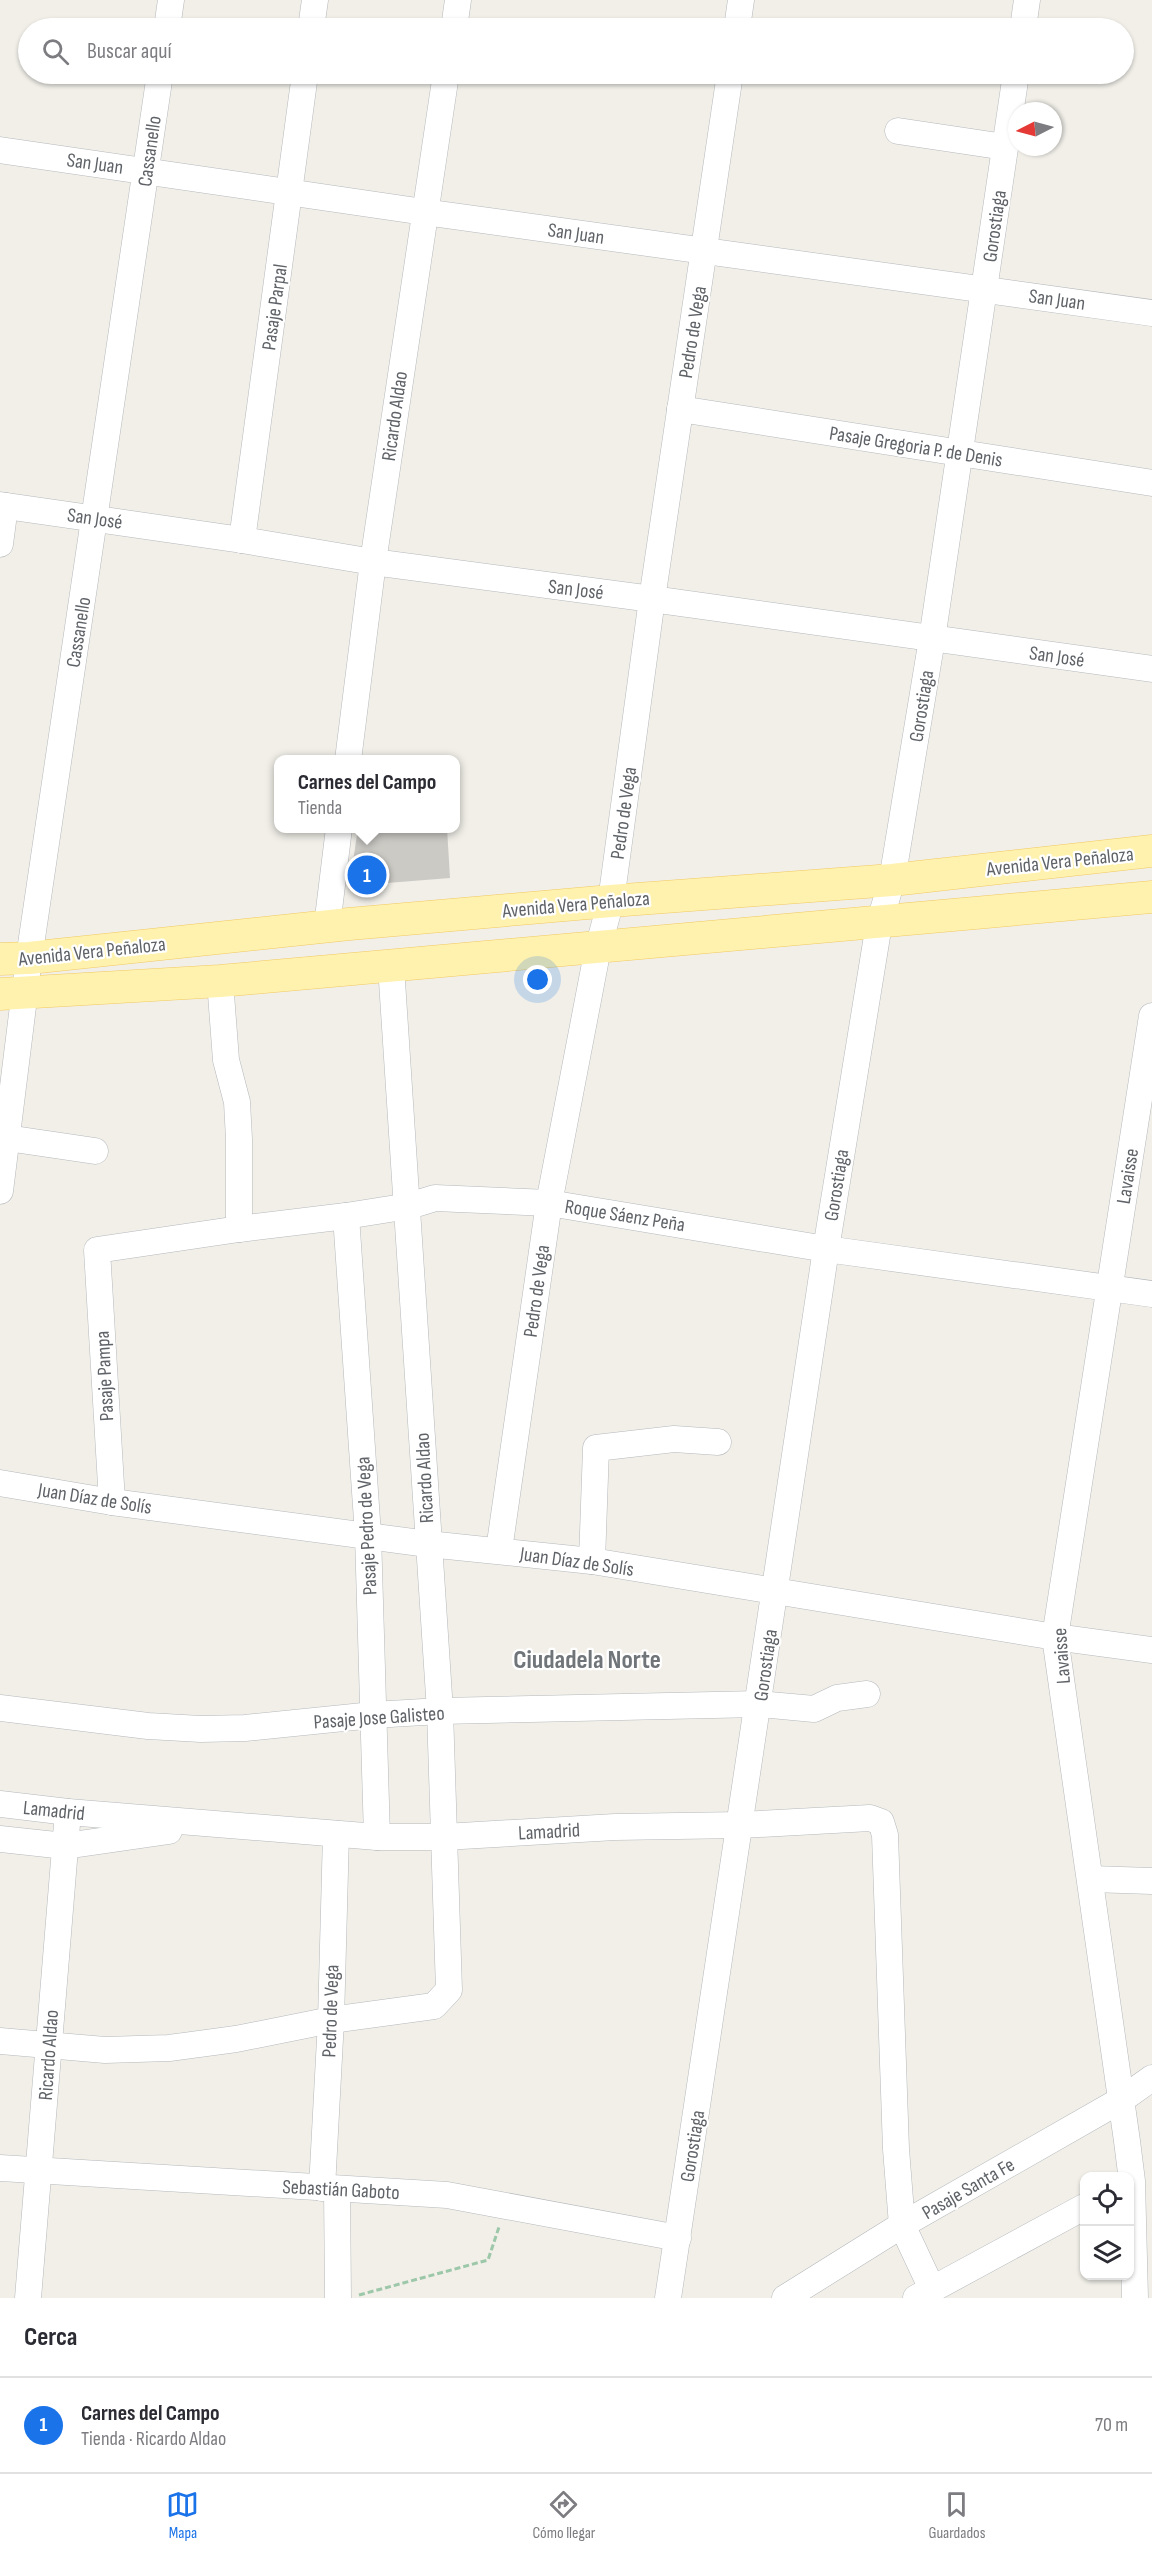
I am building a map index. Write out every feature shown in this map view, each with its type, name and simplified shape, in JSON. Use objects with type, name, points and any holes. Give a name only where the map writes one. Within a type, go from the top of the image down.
[{"type":"main road","name":"Avenida Vera Peñaloza","points":[[15,958],[327,926],[611,901],[892,880],[1152,851]]},
{"type":"main road","name":"Avenida Vera Peñaloza","points":[[12,994],[220,981],[879,924],[1152,897]]},
{"type":"street","points":[[168,18],[171,0]]},
{"type":"street","points":[[312,18],[315,0]]},
{"type":"street","points":[[455,18],[458,0]]},
{"type":"street","points":[[738,18],[741,0]]},
{"type":"street","points":[[1024,18],[1027,0]]},
{"type":"street","name":"Cassanello","points":[[0,1191],[7,1138],[15,958],[95,518],[159,84]]},
{"type":"street","name":"Pasaje Parpal","points":[[242,540],[304,84]]},
{"type":"street","name":"Ricardo Aldao","points":[[349,755],[373,562],[444,84]]},
{"type":"street","name":"Pedro de Vega","points":[[499,1550],[549,1203],[598,948],[611,901],[652,598],[729,84]]},
{"type":"street","name":"Gorostiaga","points":[[668,2298],[826,1249],[879,924],[892,880],[932,639],[1014,84]]},
{"type":"street","points":[[898,131],[1005,147]]},
{"type":"street","name":"San Juan","points":[[0,150],[424,212],[1152,313]]},
{"type":"street","name":"Pasaje Gregoria P. de Denis","points":[[680,409],[1152,483]]},
{"type":"street","points":[[0,544],[3,505]]},
{"type":"street","name":"San José","points":[[3,505],[373,562],[652,598],[1152,669]]},
{"type":"street","points":[[327,926],[338,833]]},
{"type":"street","name":"Ricardo Aldao","points":[[331,2020],[434,2006],[449,1990],[440,1712],[409,1206],[391,966]]},
{"type":"street","points":[[220,981],[226,1060],[237,1102],[239,1229]]},
{"type":"street","name":"Lavaisse","points":[[1135,2298],[1138,2177],[1121,2100],[1055,1637],[1152,1016]]},
{"type":"street","points":[[7,1138],[94,1151]]},
{"type":"street","name":"Roque Sáenz Peña","points":[[97,1250],[346,1216],[409,1206],[435,1198],[549,1203],[826,1249],[1152,1294]]},
{"type":"street","name":"Pasaje Pedro de Vega","points":[[346,1216],[368,1535],[377,1837]]},
{"type":"street","name":"Pasaje Pampa","points":[[97,1250],[112,1502]]},
{"type":"street","points":[[592,1561],[596,1448],[674,1439],[718,1442]]},
{"type":"street","name":"Juan Díaz de Solís","points":[[0,1483],[112,1502],[428,1544],[592,1561],[1055,1637],[1152,1650]]},
{"type":"street","name":"Pasaje Jose Galisteo","points":[[0,1708],[148,1726],[201,1729],[244,1728],[373,1715],[440,1712],[759,1704],[814,1709],[837,1698],[867,1694]]},
{"type":"street","name":"Lamadrid","points":[[0,1804],[68,1812],[377,1837],[444,1837],[615,1827],[741,1825],[870,1818],[881,1822],[885,1835],[896,2149],[902,2225]]},
{"type":"street","name":"Ricardo Aldao","points":[[28,2298],[68,1812]]},
{"type":"street","name":"Lamadrid","points":[[0,1839],[65,1846],[216,1824]]},
{"type":"street","name":"Pedro de Vega","points":[[336,1834],[329,2188],[338,2298]]},
{"type":"street","points":[[1091,1879],[1152,1881]]},
{"type":"street","points":[[0,2041],[105,2050],[169,2048],[236,2039],[331,2020]]},
{"type":"street","name":"Pasaje Santa Fe","points":[[785,2298],[902,2225],[1121,2100],[1152,2078]]},
{"type":"street","name":"Sebastián Gaboto","points":[[0,2168],[447,2194],[678,2238]]},
{"type":"street","points":[[902,2225],[924,2294],[1080,2209]]},
{"type":"path","points":[[349,2298],[488,2260],[506,2207]]},
{"type":"building","points":[[357,833],[447,833],[450,878],[362,885],[351,875]]},
{"type":"place","name":"Carnes del Campo","points":[[367,875]]},
{"type":"district","name":"Ciudadela Norte","points":[[587,1659]]}]
